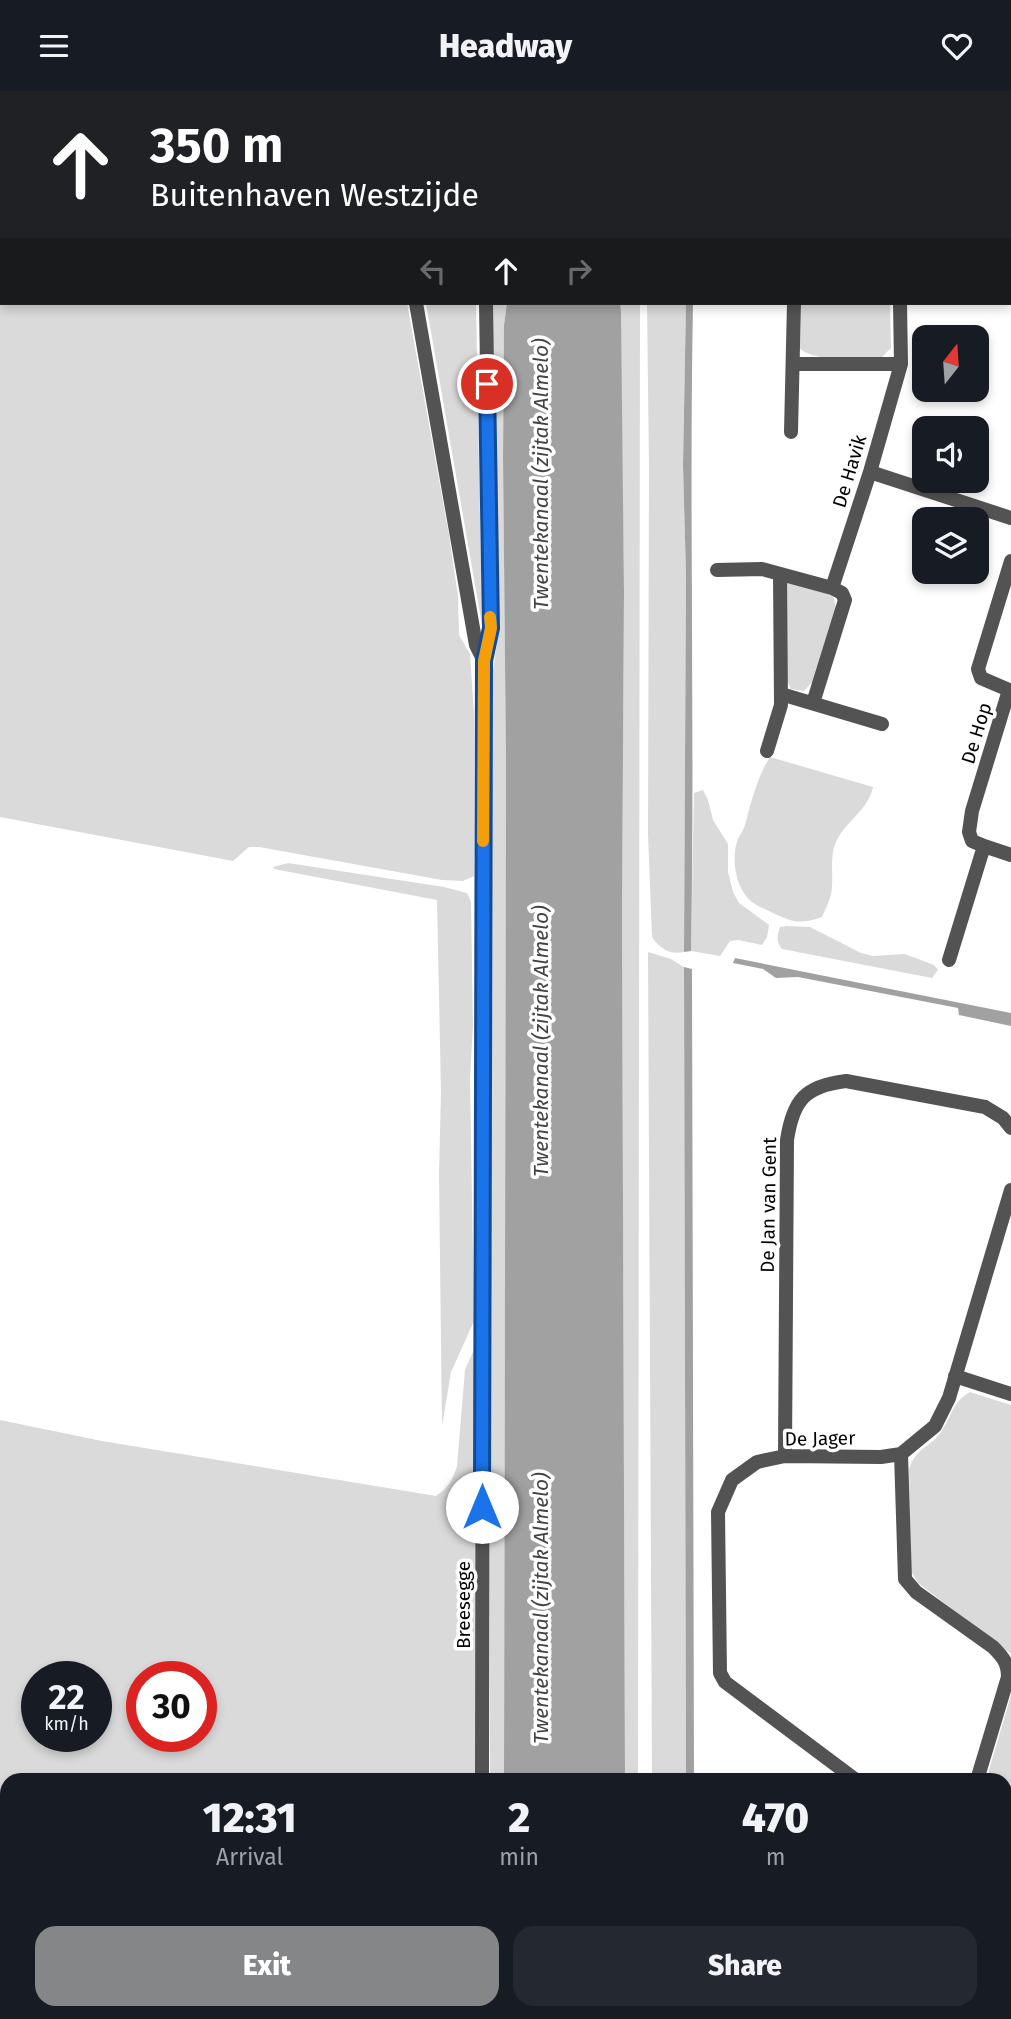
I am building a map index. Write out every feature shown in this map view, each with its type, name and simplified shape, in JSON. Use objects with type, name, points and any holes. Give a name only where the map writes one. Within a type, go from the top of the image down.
[{"type":"street","name":"Breesegge","points":[[416,305],[476,645],[484,661],[482,1773]]},
{"type":"street","points":[[484,661],[491,628],[486,305]]},
{"type":"street","points":[[790,432],[794,305]]},
{"type":"street","name":"De Havik","points":[[832,588],[870,473],[901,364],[900,305]]},
{"type":"street","points":[[793,364],[901,364]]},
{"type":"street","points":[[870,473],[1011,518]]},
{"type":"street","name":"De Hop","points":[[984,846],[972,841],[969,832],[972,811],[1010,690],[988,683],[981,678],[978,669],[1011,561]]},
{"type":"street","points":[[717,570],[762,569],[842,593],[845,600],[813,703]]},
{"type":"street","points":[[767,751],[781,705],[780,574]]},
{"type":"street","points":[[781,694],[882,725]]},
{"type":"street","points":[[949,960],[984,846],[1011,855]]},
{"type":"street","name":"De Jan van Gent","points":[[785,1456],[787,1140],[790,1118],[802,1097],[820,1086],[846,1081],[985,1107],[1003,1118],[1011,1128]]},
{"type":"street","points":[[980,1773],[1006,1705],[1008,1665],[1003,1657],[916,1592],[905,1579],[901,1454],[935,1426],[949,1398],[1011,1190]]},
{"type":"street","points":[[955,1376],[1011,1394]]},
{"type":"street","name":"De Jager","points":[[847,1773],[725,1682],[720,1673],[718,1512],[732,1480],[757,1462],[785,1456],[881,1458],[901,1454]]},
{"type":"shaded area","points":[[0,305],[407,305],[449,535],[458,596],[459,635],[470,654],[474,715],[474,876],[463,881],[442,880],[259,847],[249,847],[233,861],[0,817]]},
{"type":"shaded area","points":[[426,305],[476,305],[482,625]]},
{"type":"shaded area","points":[[490,305],[507,305],[504,325],[503,457],[506,766],[504,1773],[490,1773],[488,704],[498,636],[492,516]]},
{"type":"shaded area","points":[[620,305],[640,305],[638,1773],[625,1773],[622,918],[624,592]]},
{"type":"shaded area","points":[[647,305],[686,305],[683,465],[686,575],[684,952],[679,953],[666,950],[652,937],[648,834]]},
{"type":"shaded area","points":[[801,305],[890,305],[891,348],[881,358],[827,358],[800,349]]},
{"type":"shaded area","points":[[787,583],[827,593],[834,598],[836,611],[816,678],[804,691],[791,689],[785,677]]},
{"type":"shaded area","points":[[770,757],[873,787],[866,803],[845,828],[834,847],[831,894],[822,917],[802,922],[791,920],[756,905],[742,890],[736,874],[735,849],[757,783]]},
{"type":"shaded area","points":[[703,790],[713,820],[728,844],[728,872],[733,892],[739,903],[769,925],[762,945],[730,941],[720,956],[691,951],[694,793]]},
{"type":"shaded area","points":[[288,863],[444,887],[467,893],[471,902],[473,1025],[470,1079],[474,1321],[451,1372],[442,1426],[439,1174],[441,1092],[437,900],[273,867]]},
{"type":"shaded area","points":[[780,927],[810,927],[861,953],[873,956],[905,954],[934,965],[938,970],[932,978],[782,949],[778,934]]},
{"type":"shaded area","points":[[648,952],[671,959],[684,967],[686,1773],[652,1773]]},
{"type":"shaded area","points":[[476,1345],[476,1773],[0,1773],[0,1420],[102,1441],[436,1496],[450,1483],[457,1466],[465,1370]]},
{"type":"shaded area","points":[[970,1392],[1011,1405],[1011,1654],[918,1583],[911,1571],[909,1469],[920,1451],[941,1432],[959,1400]]},
{"type":"shaded area","points":[[1011,1695],[1011,1773],[988,1773]]},
{"type":"water","name":"Twentekanaal (zijtak Almelo)","points":[[507,305],[620,305],[624,592],[622,918],[625,1773],[504,1773],[504,325]]},
{"type":"water","points":[[686,305],[693,305],[691,951],[684,952],[686,575],[683,465]]},
{"type":"water","points":[[735,958],[1011,1013],[1011,1026],[959,1015],[958,1008],[798,977],[776,978],[763,969],[733,963]]},
{"type":"water","points":[[684,967],[692,969],[694,1773],[686,1773]]},
{"type":"slow traffic","points":[[483,841],[484,661],[491,628],[490,617]]},
{"type":"route","points":[[482,1507],[484,661],[491,628],[487,384]]}]
